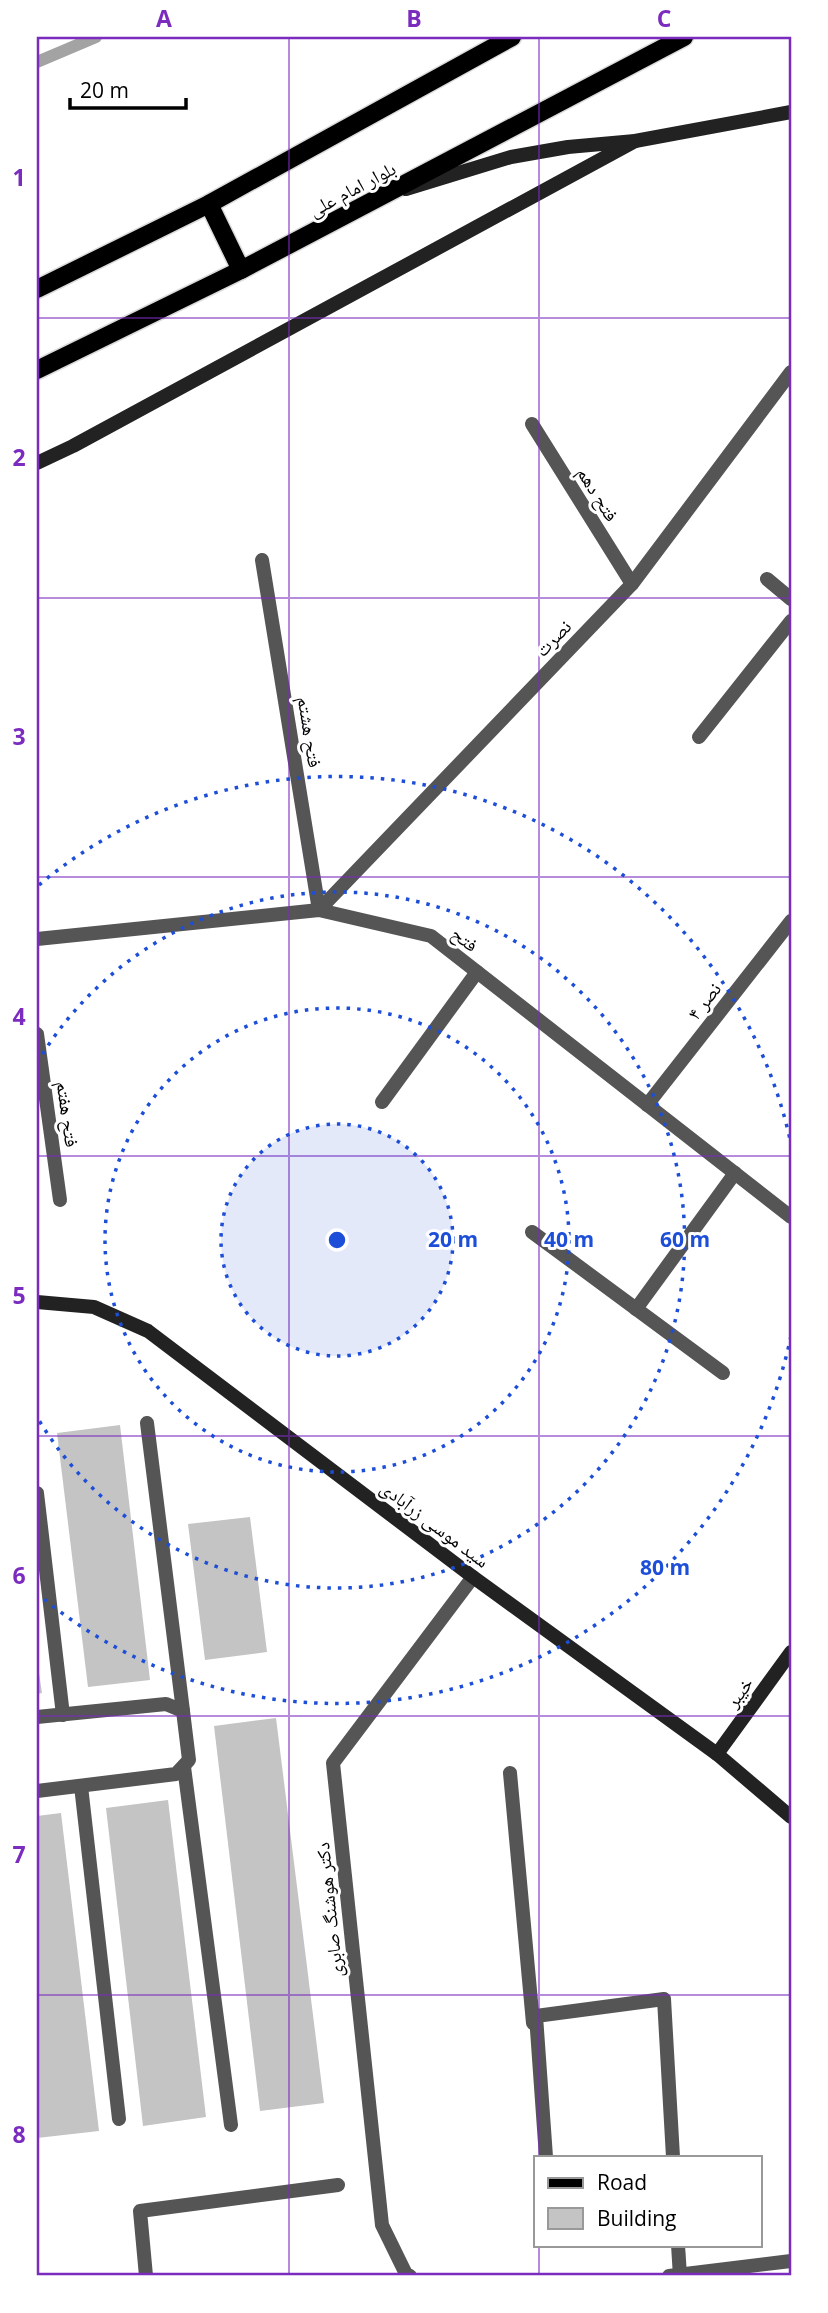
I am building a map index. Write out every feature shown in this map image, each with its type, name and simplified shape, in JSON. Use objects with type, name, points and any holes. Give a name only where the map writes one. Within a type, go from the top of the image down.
[{"type":"main road","points":[[37,289],[209,204],[512,37]]},
{"type":"main road","name":"بلوار امام علی","points":[[37,370],[241,270],[684,37]]},
{"type":"main road","points":[[383,196],[511,157],[568,147],[635,141],[791,112]]},
{"type":"main road","points":[[37,463],[635,141]]},
{"type":"main road","points":[[209,204],[241,270]]},
{"type":"main road","name":"سید موسی زرآبادی","points":[[37,1303],[94,1307],[148,1331],[473,1577],[717,1754],[791,1817]]},
{"type":"main road","name":"خیبر","points":[[717,1754],[791,1653]]},
{"type":"street","name":"نصرت","points":[[319,910],[632,584],[791,372]]},
{"type":"street","name":"فتح دهم","points":[[532,424],[632,584]]},
{"type":"street","name":"فتح هشتم","points":[[262,560],[319,910]]},
{"type":"street","points":[[767,579],[791,599]]},
{"type":"street","points":[[699,737],[791,621]]},
{"type":"street","name":"فتح","points":[[37,939],[319,910],[431,936],[791,1217]]},
{"type":"street","name":"نصر ۴","points":[[647,1105],[791,921]]},
{"type":"street","points":[[382,1102],[477,972]]},
{"type":"street","name":"فتح هفتم","points":[[37,1034],[60,1200]]},
{"type":"street","points":[[636,1309],[735,1173]]},
{"type":"street","points":[[532,1232],[723,1373]]},
{"type":"street","points":[[37,1791],[176,1774],[188,1760],[147,1423]]},
{"type":"street","points":[[37,1493],[64,1715]]},
{"type":"street","name":"دکتر هوشنگ صابری","points":[[410,2276],[406,2274],[382,2225],[333,1763],[473,1577]]},
{"type":"street","points":[[37,1717],[166,1704],[183,1711]]},
{"type":"street","points":[[184,1767],[231,2125]]},
{"type":"street","points":[[510,1773],[546,2156]]},
{"type":"street","points":[[81,1786],[120,2119]]},
{"type":"street","points":[[546,2156],[536,2016],[664,1998],[673,2156]]},
{"type":"street","points":[[146,2276],[139,2211],[338,2185]]},
{"type":"street","points":[[678,2246],[676,2276],[791,2261]]},
{"type":"building","points":[[120,1425],[150,1680],[88,1687],[57,1433]]},
{"type":"building","points":[[250,1517],[267,1652],[205,1660],[188,1524]]},
{"type":"building","points":[[37,1666],[42,1693],[37,1694]]},
{"type":"building","points":[[276,1718],[324,2103],[260,2111],[214,1726]]},
{"type":"building","points":[[168,1800],[206,2117],[143,2126],[106,1808]]},
{"type":"building","points":[[61,1813],[99,2131],[37,2138],[37,1816]]},
{"type":"waterway","points":[[37,62],[96,37]]}]
